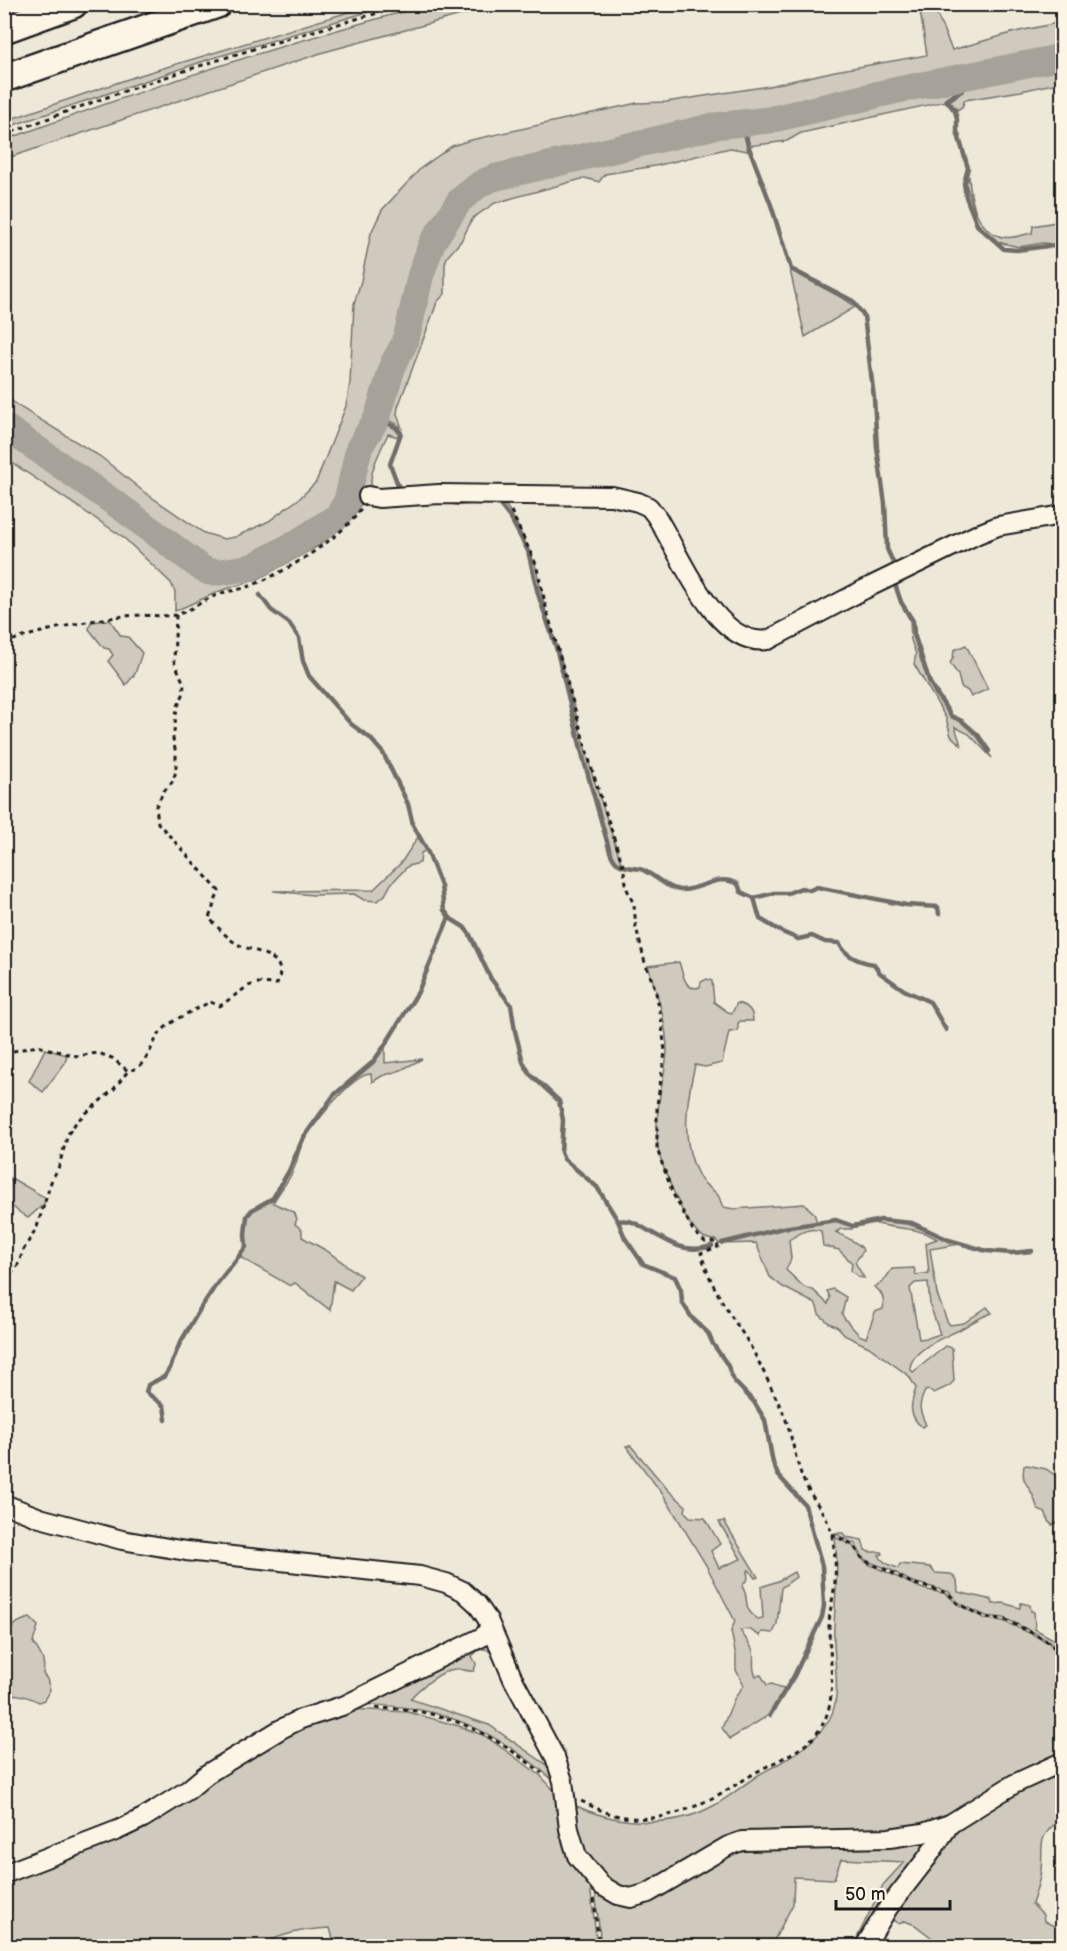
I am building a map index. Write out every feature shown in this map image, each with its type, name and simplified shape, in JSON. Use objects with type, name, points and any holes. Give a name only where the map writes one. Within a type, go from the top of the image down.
[{"type":"highway","points":[[4,29],[73,4]]},
{"type":"highway","points":[[4,78],[218,4]]},
{"type":"street","points":[[368,496],[379,498],[419,494],[612,496],[638,502],[649,507],[657,516],[718,619],[744,639],[760,642],[978,534],[998,526],[1062,515]]},
{"type":"street","points":[[4,1504],[40,1518],[122,1540],[186,1551],[420,1576],[446,1583],[463,1591],[477,1604],[488,1620],[513,1679],[555,1757],[563,1781],[569,1829],[577,1856],[601,1885],[618,1895],[631,1898],[648,1893],[728,1846],[742,1841],[889,1838],[923,1833],[950,1824],[1014,1784],[1062,1762]]},
{"type":"street","points":[[4,1874],[143,1818],[188,1790],[207,1774],[280,1729],[301,1719],[345,1705],[484,1636],[489,1628],[488,1620]]},
{"type":"street","points":[[865,1947],[888,1908],[950,1824]]},
{"type":"path","points":[[4,135],[67,111],[232,57],[412,4]]},
{"type":"path","points":[[345,1705],[409,1710],[443,1718],[486,1734],[542,1773],[564,1794],[614,1815],[635,1819],[682,1812],[717,1797],[802,1747],[816,1735],[831,1706],[833,1683],[829,1623],[836,1558],[832,1534],[827,1519],[805,1482],[782,1410],[746,1340],[720,1301],[705,1269],[701,1253],[718,1247],[717,1242],[705,1242],[694,1232],[673,1194],[657,1149],[657,1105],[665,1052],[655,988],[645,963],[636,927],[634,905],[627,889],[623,866],[593,773],[536,564],[516,519],[508,507],[495,495]]},
{"type":"path","points":[[4,643],[52,628],[83,622],[145,614],[176,615],[218,594],[245,588],[319,548],[352,522],[368,496]]},
{"type":"path","points":[[4,1280],[17,1267],[37,1227],[68,1134],[77,1121],[114,1089],[128,1071],[142,1064],[162,1031],[173,1023],[210,1002],[220,1006],[248,986],[258,983],[277,984],[280,978],[279,968],[274,959],[235,943],[209,918],[219,891],[158,823],[156,806],[164,791],[173,781],[176,771],[173,739],[184,684],[174,661],[176,615]]},
{"type":"path","points":[[4,1053],[37,1046],[77,1056],[98,1053],[112,1058],[128,1071]]},
{"type":"path","points":[[832,1534],[853,1545],[863,1559],[871,1564],[910,1583],[948,1593],[957,1603],[979,1615],[1004,1620],[1050,1642],[1057,1651],[1062,1652]]},
{"type":"path","points":[[591,1873],[599,1947]]},
{"type":"shaded area","points":[[372,5],[391,5],[210,59],[5,128],[5,121],[137,76]]},
{"type":"shaded area","points":[[429,5],[498,5],[324,52],[5,159],[5,140],[27,132],[226,64]]},
{"type":"shaded area","points":[[919,5],[933,5],[952,50],[1015,32],[1062,22],[1062,55],[892,88],[769,118],[715,124],[493,176],[479,182],[458,199],[430,242],[418,276],[402,343],[392,361],[375,417],[357,447],[344,500],[336,515],[251,565],[210,570],[201,565],[127,509],[5,423],[5,395],[18,406],[101,457],[144,492],[204,533],[224,539],[235,537],[269,521],[300,498],[316,482],[346,406],[350,383],[354,304],[371,233],[382,210],[421,168],[452,146],[467,141],[637,103],[666,102],[769,86],[835,71],[927,55]]},
{"type":"shaded area","points":[[1062,60],[1062,82],[965,100],[962,107],[957,110],[950,101],[964,91],[962,79]]},
{"type":"shaded area","points":[[958,81],[961,89],[946,101],[801,133],[787,141],[749,146],[747,126],[771,124]]},
{"type":"shaded area","points":[[742,127],[748,151],[730,148],[655,166],[605,174],[599,182],[585,178],[495,203],[473,218],[461,241],[447,257],[445,294],[437,302],[398,407],[397,414],[402,428],[380,418],[397,363],[412,327],[423,274],[434,245],[452,217],[467,200],[482,189],[501,181],[716,129]]},
{"type":"shaded area","points":[[969,176],[976,211],[991,232],[1007,238],[1016,237],[1032,233],[1033,226],[1062,221],[1062,245],[1043,243],[1019,247],[998,242],[978,224],[966,184]]},
{"type":"shaded area","points":[[790,270],[846,300],[855,307],[805,337]]},
{"type":"shaded area","points":[[378,420],[394,427],[398,437],[388,434],[373,469],[372,488],[347,523],[318,546],[258,579],[220,591],[175,611],[175,592],[171,583],[123,537],[5,458],[4,431],[130,519],[192,566],[216,576],[251,571],[253,575],[257,574],[255,568],[275,559],[340,517],[348,502],[361,450]]},
{"type":"shaded area","points":[[495,497],[507,507],[515,520],[535,564],[546,612],[562,662],[592,774],[622,865],[615,862],[610,851],[584,761],[556,647],[522,537],[506,512],[493,502],[448,501]]},
{"type":"shaded area","points":[[900,602],[912,621],[913,634],[924,670],[935,695],[951,716],[962,721],[977,736],[992,758],[969,734],[955,727],[961,745],[951,736],[946,718],[914,664],[916,654],[911,640],[910,621]]},
{"type":"shaded area","points":[[110,620],[121,636],[128,637],[142,653],[135,674],[126,685],[108,661],[113,655],[109,649],[104,648],[89,629],[91,622]]},
{"type":"shaded area","points":[[966,645],[988,689],[971,697],[968,691],[961,687],[958,675],[950,663],[954,650]]},
{"type":"shaded area","points":[[418,837],[427,850],[421,853],[420,863],[408,866],[391,884],[385,895],[377,901],[364,900],[354,894],[313,895],[273,891],[373,890],[401,863]]},
{"type":"shaded area","points":[[679,962],[685,981],[691,987],[700,987],[701,982],[707,979],[712,981],[714,1002],[732,1013],[737,1003],[751,1011],[753,1021],[741,1021],[738,1023],[738,1031],[729,1032],[722,1063],[705,1067],[695,1065],[687,1108],[687,1137],[700,1178],[718,1195],[723,1207],[734,1209],[804,1204],[814,1213],[817,1223],[779,1230],[836,1220],[853,1226],[852,1229],[841,1229],[836,1232],[862,1248],[863,1251],[855,1262],[864,1278],[851,1271],[852,1263],[839,1250],[823,1246],[821,1231],[808,1230],[789,1240],[791,1259],[786,1270],[804,1287],[813,1290],[828,1304],[830,1297],[827,1291],[833,1289],[846,1297],[842,1314],[859,1335],[866,1338],[875,1312],[883,1309],[882,1296],[874,1287],[883,1282],[892,1269],[914,1268],[916,1275],[929,1273],[926,1243],[937,1239],[920,1231],[871,1222],[895,1221],[960,1244],[930,1249],[937,1294],[947,1321],[950,1325],[964,1323],[987,1307],[992,1313],[921,1350],[911,1362],[910,1369],[913,1372],[946,1346],[952,1348],[954,1381],[934,1393],[929,1390],[925,1391],[920,1409],[926,1425],[922,1427],[912,1413],[916,1388],[909,1376],[869,1347],[846,1336],[838,1327],[829,1323],[819,1314],[816,1304],[783,1287],[770,1277],[756,1243],[719,1244],[716,1240],[700,1235],[689,1223],[669,1180],[658,1148],[658,1113],[667,1041],[661,1008],[648,966]],"holes":[[[928,1282],[930,1305],[940,1334],[919,1339],[910,1288],[915,1283]]]},
{"type":"shaded area","points":[[385,1046],[385,1063],[422,1059],[372,1082],[371,1074],[363,1076],[343,1092],[307,1137],[291,1175],[273,1203],[294,1212],[297,1219],[295,1224],[302,1230],[302,1237],[327,1251],[361,1276],[351,1290],[334,1281],[330,1310],[295,1283],[290,1286],[240,1257],[246,1247],[247,1217],[252,1211],[273,1198],[289,1171],[303,1138],[334,1096],[373,1063]]},
{"type":"shaded area","points":[[45,1049],[67,1055],[65,1063],[43,1092],[29,1081]]},
{"type":"shaded area","points":[[11,1178],[46,1198],[44,1204],[28,1218],[8,1202],[6,1192]]},
{"type":"shaded area","points":[[626,1446],[631,1446],[668,1490],[686,1506],[685,1512],[690,1517],[705,1518],[720,1544],[711,1551],[719,1568],[741,1559],[719,1522],[724,1521],[758,1577],[755,1578],[749,1570],[748,1578],[742,1586],[747,1607],[758,1619],[763,1618],[761,1587],[794,1572],[796,1577],[781,1588],[777,1624],[773,1633],[762,1632],[760,1636],[749,1629],[740,1630],[753,1651],[756,1676],[761,1675],[767,1685],[772,1684],[785,1689],[769,1715],[730,1739],[722,1728],[734,1699],[744,1685],[736,1670],[731,1631],[735,1621],[706,1565],[664,1496]]},
{"type":"shaded area","points":[[1024,1466],[1046,1469],[1062,1480],[1062,1521],[1052,1525],[1046,1513],[1038,1510],[1024,1479]]},
{"type":"shaded area","points":[[834,1533],[843,1533],[846,1537],[862,1540],[865,1550],[882,1552],[883,1554],[879,1555],[882,1560],[895,1567],[898,1568],[900,1564],[930,1567],[935,1573],[951,1574],[957,1580],[958,1592],[992,1600],[993,1604],[1003,1603],[1020,1608],[1021,1603],[1030,1605],[1031,1611],[1034,1612],[1035,1629],[1062,1644],[1062,1650],[1035,1633],[1004,1618],[986,1616],[973,1610],[958,1602],[949,1592],[910,1581],[864,1559],[855,1544]]},
{"type":"shaded area","points":[[835,1537],[853,1546],[863,1560],[871,1565],[923,1589],[947,1594],[957,1604],[972,1612],[986,1619],[1003,1621],[1034,1635],[1049,1643],[1057,1652],[1062,1653],[1062,1758],[920,1831],[761,1836],[627,1895],[580,1858],[570,1803],[605,1816],[642,1822],[680,1818],[698,1813],[715,1805],[799,1751],[824,1728],[834,1708],[836,1697]]},
{"type":"shaded area","points":[[30,1618],[38,1626],[33,1642],[42,1657],[43,1674],[50,1690],[44,1700],[39,1702],[18,1695],[5,1696],[5,1640],[10,1640],[12,1628],[15,1625]]},
{"type":"shaded area","points":[[489,1635],[493,1654],[486,1649],[479,1650],[472,1656],[476,1664],[474,1671],[450,1670],[424,1685],[410,1699],[489,1725],[547,1765],[560,1778],[554,1781],[504,1743],[468,1724],[429,1712],[395,1706],[357,1704]]},
{"type":"shaded area","points":[[350,1709],[408,1712],[459,1726],[485,1736],[540,1775],[558,1795],[589,1875],[597,1946],[335,1946],[330,1928],[293,1933],[259,1946],[5,1946],[5,1877],[119,1832],[282,1731]]},
{"type":"shaded area","points":[[1062,1764],[1062,1818],[1043,1838],[1040,1876],[1032,1904],[1043,1915],[1044,1921],[1062,1930],[1062,1946],[934,1946],[936,1941],[915,1925],[905,1921],[899,1924],[887,1917],[955,1828]]},
{"type":"shaded area","points":[[942,1830],[862,1946],[853,1946],[883,1885],[904,1862],[841,1859],[834,1879],[794,1877],[793,1904],[771,1946],[601,1946],[594,1880],[615,1898],[730,1847]]},
{"type":"waterway","points":[[4,426],[126,511],[200,567],[209,572],[252,567],[298,542],[338,516],[347,501],[359,448],[377,418],[394,362],[404,344],[420,277],[432,243],[460,200],[480,184],[493,178],[715,126],[769,120],[893,91],[1062,57]]},
{"type":"waterway","points":[[960,77],[962,90],[946,100],[955,111],[957,119],[957,131],[968,168],[964,183],[966,197],[977,225],[1004,249],[1062,247]]},
{"type":"waterway","points":[[743,123],[748,145],[771,205],[791,269],[853,301],[864,316],[885,504],[887,549],[894,570]]},
{"type":"waterway","points":[[377,418],[397,428],[401,433],[390,464],[401,493]]},
{"type":"waterway","points":[[450,502],[468,503]]},
{"type":"waterway","points":[[491,502],[500,505],[511,519],[528,551],[538,594],[556,647],[584,761],[614,861],[623,866],[643,870],[670,887],[680,890],[723,880],[738,884],[741,892],[754,898],[760,919],[798,939],[812,936],[825,942],[839,943],[849,955],[874,964],[880,973],[904,990],[930,1002],[946,1030]]},
{"type":"waterway","points":[[252,567],[256,574]]},
{"type":"waterway","points":[[894,581],[901,602],[913,621],[914,634],[930,683],[951,716],[962,721],[978,735],[989,751]]},
{"type":"waterway","points":[[260,595],[271,610],[289,623],[299,638],[303,661],[309,676],[351,724],[370,738],[383,753],[408,804],[413,825],[427,850],[441,886],[444,910],[451,919],[469,933],[491,979],[511,1005],[523,1062],[530,1074],[559,1101],[563,1120],[561,1152],[564,1159],[597,1187],[618,1221],[625,1238],[643,1264],[675,1277],[681,1290],[682,1302],[692,1318],[708,1333],[727,1364],[734,1381],[754,1402],[765,1420],[773,1463],[778,1475],[805,1505],[822,1566],[824,1606],[822,1617],[794,1676],[770,1715]]},
{"type":"waterway","points":[[754,898],[817,887],[906,905],[938,907],[939,914]]},
{"type":"waterway","points":[[166,1420],[164,1406],[146,1392],[148,1385],[165,1376],[179,1345],[200,1309],[246,1247],[247,1216],[252,1210],[273,1198],[289,1171],[303,1138],[334,1095],[373,1062],[385,1045],[418,992],[449,917]]},
{"type":"waterway","points":[[722,1243],[783,1228],[836,1220],[853,1226],[881,1220],[912,1223],[949,1240],[987,1251],[1012,1253],[1032,1251]]},
{"type":"waterway","points":[[618,1221],[635,1223],[679,1246],[695,1249],[712,1246]]}]
